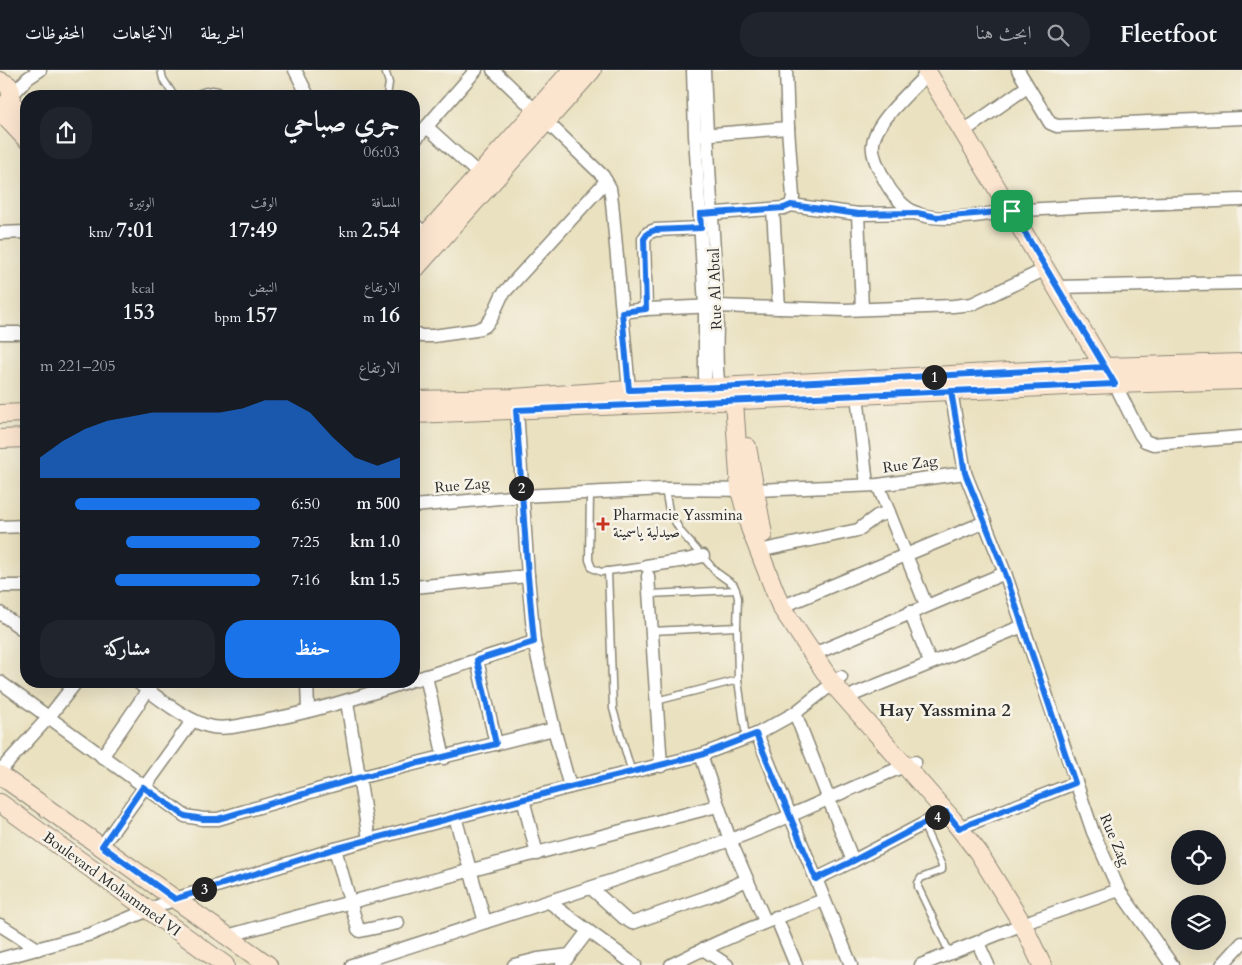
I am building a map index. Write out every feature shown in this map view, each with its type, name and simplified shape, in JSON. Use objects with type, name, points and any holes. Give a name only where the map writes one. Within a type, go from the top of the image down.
[{"type":"street","points":[[4,96],[40,70]]},
{"type":"street","points":[[295,70],[304,90]]},
{"type":"street","points":[[420,135],[476,70]]},
{"type":"street","points":[[493,70],[606,181],[610,188],[629,390]]},
{"type":"street","points":[[425,234],[541,117],[572,70]]},
{"type":"street","points":[[420,250],[425,234],[480,175],[592,70]]},
{"type":"street","name":"Rue Al Abtal","points":[[693,70],[700,135],[716,370],[712,387]]},
{"type":"street","name":"Rue Al Abtal","points":[[700,135],[704,70]]},
{"type":"street","points":[[786,70],[793,196],[791,205]]},
{"type":"street","points":[[1018,70],[1050,123],[1057,126],[1242,118]]},
{"type":"street","points":[[1242,200],[1012,211],[952,217],[928,216],[904,206],[887,184],[874,156],[872,145],[878,128],[927,72],[964,131],[1012,211],[1046,269],[1105,367],[1145,441],[1153,444],[1242,437]]},
{"type":"street","points":[[964,131],[1027,87]]},
{"type":"street","points":[[4,96],[20,114]]},
{"type":"street","points":[[4,96],[20,127]]},
{"type":"street","points":[[427,127],[480,175]]},
{"type":"street","points":[[700,135],[788,128]]},
{"type":"street","points":[[420,336],[433,336],[476,330],[485,326],[491,319],[502,295],[606,181]]},
{"type":"street","points":[[706,214],[784,208],[791,205],[858,214],[917,213]]},
{"type":"street","points":[[773,209],[779,308]]},
{"type":"street","name":"Rue Al Abtal","points":[[706,214],[701,228],[711,306]]},
{"type":"street","points":[[858,214],[862,309]]},
{"type":"street","points":[[646,309],[644,239],[648,233],[655,230],[701,228]]},
{"type":"street","points":[[0,233],[20,232]]},
{"type":"street","points":[[622,312],[711,306],[862,309],[953,306],[972,304],[1046,269]]},
{"type":"street","points":[[1057,287],[1242,283]]},
{"type":"street","points":[[0,333],[20,333]]},
{"type":"street","points":[[420,400],[513,398],[629,390],[1105,367],[1242,363]]},
{"type":"street","points":[[420,414],[737,405],[856,395],[1242,380]]},
{"type":"street","points":[[951,391],[965,473]]},
{"type":"street","points":[[856,395],[873,485],[889,512],[926,605]]},
{"type":"street","points":[[737,405],[750,528],[786,605],[837,680],[965,826],[978,852],[1028,923],[1052,965]]},
{"type":"street","points":[[516,410],[534,642],[554,729],[570,787]]},
{"type":"street","points":[[0,414],[20,414]]},
{"type":"street","points":[[0,439],[20,438]]},
{"type":"street","name":"Rue Zag","points":[[420,505],[522,496],[665,489],[747,490],[873,485],[965,473],[1005,573],[1093,832],[1119,890],[1172,965]]},
{"type":"street","points":[[747,490],[786,605],[821,651],[837,680],[855,694],[946,812],[965,826]]},
{"type":"street","points":[[768,549],[858,530],[877,516],[889,512]]},
{"type":"street","points":[[786,605],[985,522]]},
{"type":"street","points":[[0,526],[20,526]]},
{"type":"street","points":[[661,766],[647,571],[703,556]]},
{"type":"street","points":[[821,651],[1005,573]]},
{"type":"street","points":[[420,586],[528,576]]},
{"type":"street","points":[[0,586],[20,586]]},
{"type":"street","points":[[910,612],[930,662]]},
{"type":"street","points":[[0,613],[20,628]]},
{"type":"street","points":[[855,694],[930,662],[1023,626]]},
{"type":"street","points":[[444,758],[420,678],[534,642]]},
{"type":"street","points":[[477,660],[496,744]]},
{"type":"street","points":[[3,961],[91,934],[175,899],[334,849],[570,787],[701,755],[751,736],[795,712],[837,680]]},
{"type":"street","points":[[0,682],[185,816],[203,819],[218,819],[358,778],[554,729]]},
{"type":"street","points":[[0,773],[72,688]]},
{"type":"street","points":[[145,688],[193,720],[208,726],[228,727],[266,721],[347,702],[378,688]]},
{"type":"street","points":[[306,688],[308,711]]},
{"type":"street","points":[[102,756],[148,690]]},
{"type":"street","points":[[347,702],[358,778],[370,839]]},
{"type":"street","points":[[795,712],[853,861]]},
{"type":"street","points":[[102,846],[193,720]]},
{"type":"street","points":[[751,736],[790,816],[851,965]]},
{"type":"street","points":[[701,755],[717,806],[747,880],[796,965]]},
{"type":"street","points":[[352,965],[549,902],[730,840],[909,764]]},
{"type":"street","name":"Boulevard Mohammed VI","points":[[0,773],[268,965]]},
{"type":"street","points":[[965,826],[1075,783]]},
{"type":"street","points":[[524,799],[537,854]]},
{"type":"street","name":"Boulevard Mohammed VI","points":[[0,803],[224,965]]},
{"type":"street","points":[[227,936],[350,901],[470,872],[717,806]]},
{"type":"street","points":[[816,879],[946,812]]},
{"type":"street","points":[[454,817],[485,922]]},
{"type":"street","points":[[334,849],[360,931],[398,922]]},
{"type":"street","points":[[591,888],[632,923],[707,897],[747,880]]},
{"type":"street","points":[[921,965],[1119,890]]},
{"type":"street","points":[[670,965],[703,948],[771,919],[824,900]]},
{"type":"street","points":[[549,902],[635,965]]},
{"type":"street","points":[[1028,923],[1042,965]]},
{"type":"street","points":[[0,925],[38,949]]},
{"type":"street","points":[[514,965],[538,959],[566,960],[588,931]]},
{"type":"street","points":[[978,943],[988,965]]},
{"type":"street","points":[[1222,965],[1242,943]]},
{"type":"street","points":[[703,948],[728,965]]},
{"type":"lane","points":[[162,70],[163,79],[170,90]]},
{"type":"lane","points":[[385,70],[389,83],[388,90]]},
{"type":"lane","points":[[665,489],[672,519],[716,572],[734,584],[738,598],[738,680],[751,736]]},
{"type":"lane","points":[[590,494],[590,560],[592,568],[601,572],[647,571]]},
{"type":"lane","points":[[608,571],[613,708],[632,772]]},
{"type":"lane","points":[[649,594],[736,590]]},
{"type":"lane","points":[[651,631],[737,626]]},
{"type":"lane","points":[[656,701],[738,680]]},
{"type":"lane","points":[[923,824],[942,866],[942,870],[921,878],[918,887],[950,954]]},
{"type":"place","name":"Pharmacie Yassmina صيدلية ياسمينة","points":[[603,524]]},
{"type":"district","name":"Hay Yassmina 2","points":[[945,710]]},
{"type":"route","points":[[1012,211],[937,217],[917,213],[858,214],[791,205],[784,208],[700,214],[701,228],[655,230],[648,233],[644,239],[646,309],[622,312],[629,390],[1105,367],[1115,384],[1006,388],[516,410],[534,642],[477,660],[496,744],[358,778],[218,819],[185,816],[143,787],[102,846],[175,899],[334,849],[570,787],[701,755],[756,734],[816,879],[946,812],[959,828],[1075,783],[1005,573],[965,473],[951,391],[1115,384],[1105,367],[1046,269],[1012,211]]}]
